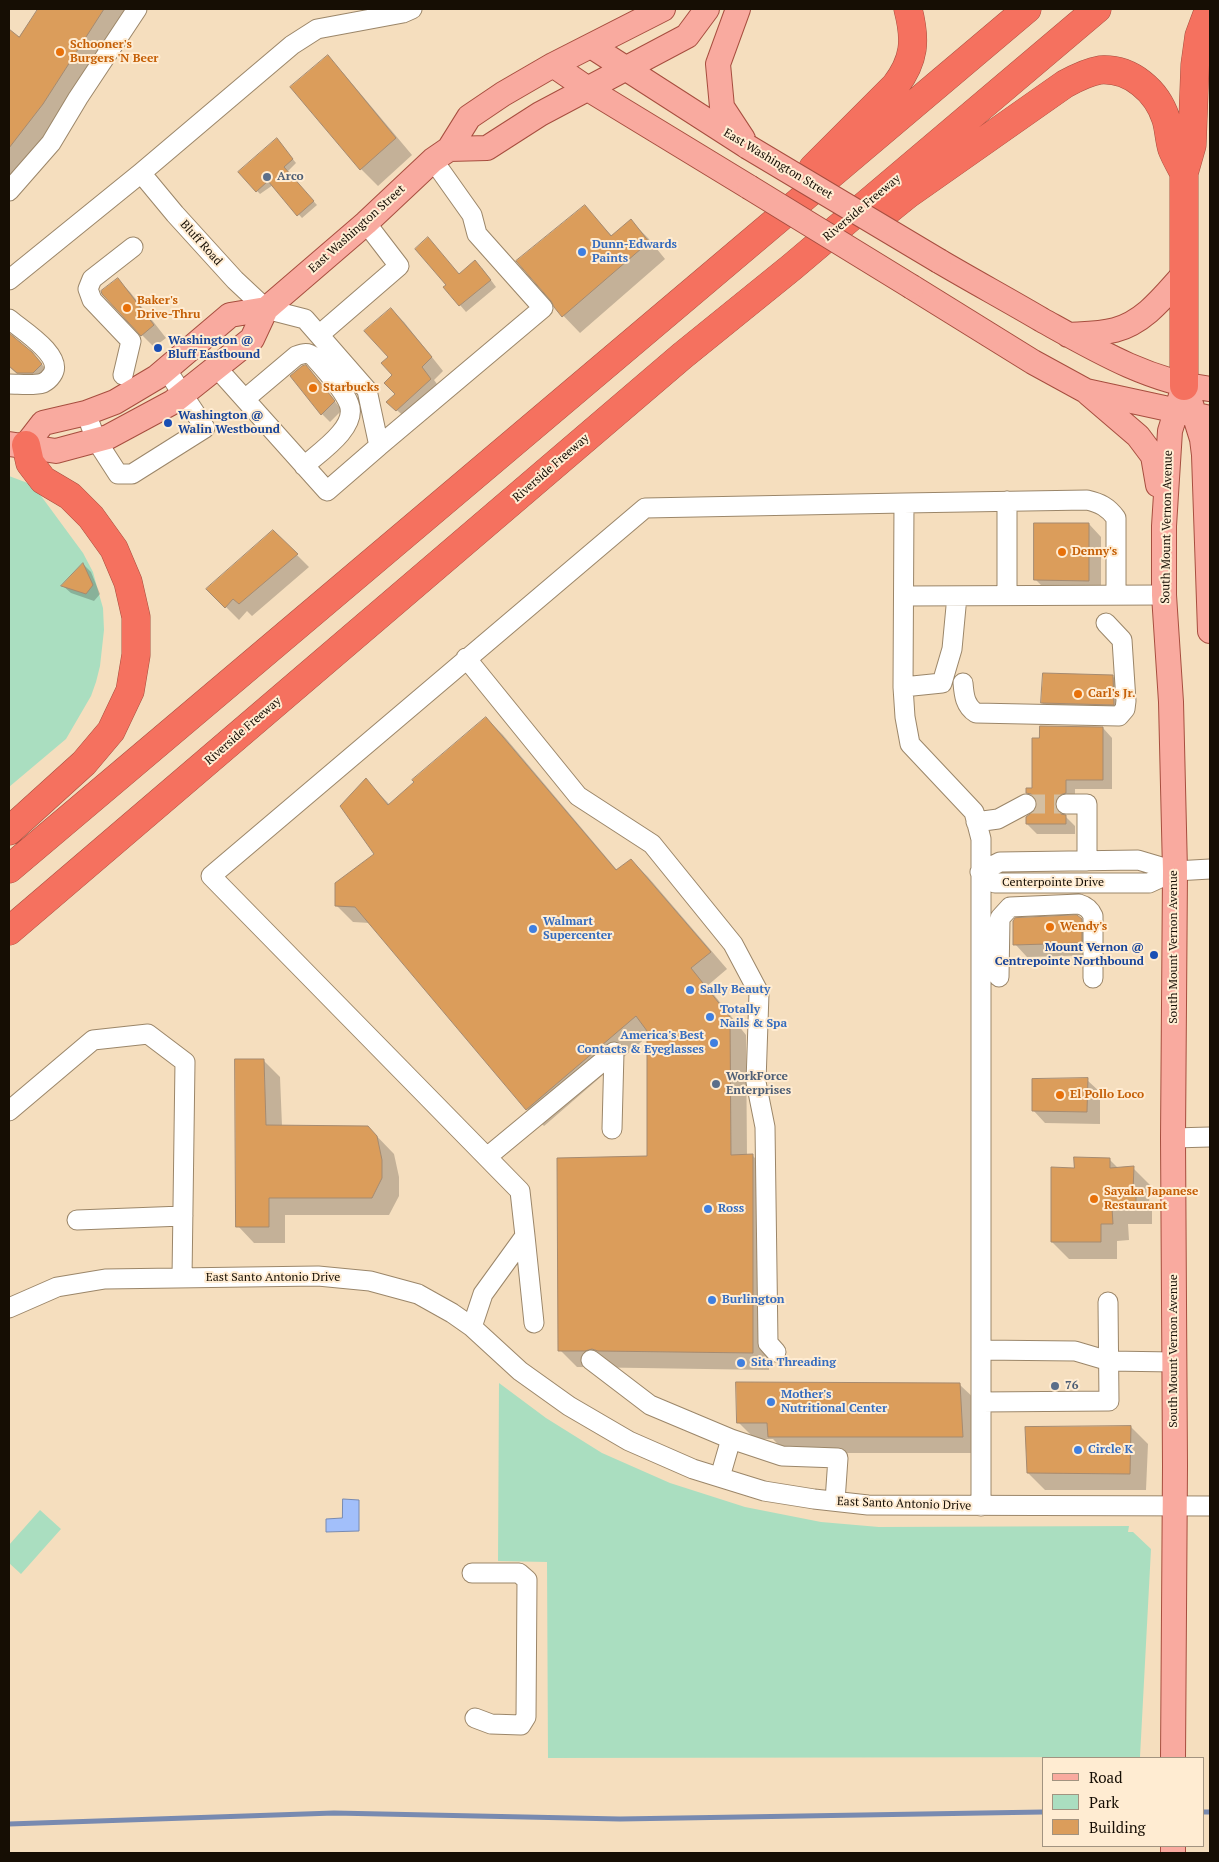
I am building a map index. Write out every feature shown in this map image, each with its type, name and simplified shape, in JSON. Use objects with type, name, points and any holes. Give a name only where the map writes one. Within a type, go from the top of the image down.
[{"type":"highway","points":[[686,296],[895,86],[908,64],[912,48],[914,30],[908,9]]},
{"type":"highway","points":[[9,869],[1028,9]]},
{"type":"highway","name":"Riverside Freeway","points":[[9,931],[682,356],[792,267],[1097,9]]},
{"type":"highway","points":[[1195,404],[1184,274],[1184,173],[1192,145],[1195,65],[1199,36],[1209,9]]},
{"type":"highway","points":[[682,356],[766,309],[907,195],[1065,84],[1085,74],[1101,70],[1117,72],[1137,78],[1158,101],[1166,118],[1173,150],[1184,173]]},
{"type":"highway","points":[[9,831],[84,764],[112,731],[130,691],[136,655],[136,617],[128,582],[114,549],[91,517],[70,496],[43,480],[18,444]]},
{"type":"main road","points":[[591,46],[663,9]]},
{"type":"main road","points":[[441,155],[486,148],[540,114],[687,36],[707,9]]},
{"type":"main road","points":[[738,9],[718,64],[722,107],[748,147]]},
{"type":"main road","name":"East Washington Street","points":[[18,444],[56,451],[108,436],[173,402],[252,340],[266,309],[366,223],[441,155],[469,117],[553,64],[591,46],[748,147],[939,261],[1068,335],[1195,404]]},
{"type":"main road","points":[[553,64],[588,89],[1033,362],[1086,392],[1138,436],[1153,456],[1158,476],[1158,501],[1164,526]]},
{"type":"main road","points":[[1068,335],[1114,331],[1129,326],[1156,305],[1184,274]]},
{"type":"main road","points":[[18,444],[43,423],[86,413],[115,402],[157,377],[230,315],[266,309]]},
{"type":"main road","points":[[1086,392],[1195,404],[1204,455],[1210,631]]},
{"type":"main road","name":"South Mount Vernon Avenue","points":[[1173,1757],[1175,871],[1171,702],[1164,595],[1164,526],[1170,431],[1195,404]]},
{"type":"street","points":[[9,191],[51,143],[78,98],[137,9]]},
{"type":"street","points":[[9,280],[141,173],[292,45],[317,29],[396,14],[412,9]]},
{"type":"street","points":[[216,367],[327,491],[543,308],[477,234],[472,215],[441,155]]},
{"type":"street","name":"Bluff Road","points":[[141,173],[175,214],[235,280],[266,309]]},
{"type":"street","points":[[319,335],[399,266],[366,223]]},
{"type":"street","points":[[123,375],[130,341],[92,300],[88,289],[92,279],[133,247]]},
{"type":"street","points":[[266,309],[305,318],[367,390],[379,446]]},
{"type":"street","points":[[9,319],[49,352],[55,364],[51,378],[43,383],[9,384]]},
{"type":"street","points":[[245,399],[296,356],[303,353],[314,357],[347,398],[350,406],[350,420],[339,436],[304,466]]},
{"type":"street","points":[[86,413],[96,440],[118,474],[132,474],[205,428],[166,369]]},
{"type":"street","points":[[534,1323],[520,1191],[211,876],[645,508],[1007,501],[1087,500],[1100,502],[1111,510],[1116,518],[1116,595]]},
{"type":"street","points":[[1007,501],[1007,595]]},
{"type":"street","points":[[904,503],[903,687],[905,717],[910,744],[974,812],[980,839],[981,1506]]},
{"type":"street","points":[[904,596],[1164,595]]},
{"type":"street","points":[[903,687],[942,683],[952,649],[956,596]]},
{"type":"street","points":[[963,683],[965,699],[970,709],[976,713],[1119,716],[1125,709],[1126,701],[1122,640],[1106,623]]},
{"type":"street","points":[[466,658],[578,796],[652,844],[733,944],[759,993],[756,1082],[765,1127],[768,1343],[776,1352]]},
{"type":"street","points":[[976,822],[998,819],[1026,804]]},
{"type":"street","points":[[1066,804],[1087,804],[1087,860]]},
{"type":"street","name":"Centerpointe Drive","points":[[1175,871],[1149,883],[995,884],[980,872],[1000,862],[1087,860],[1138,860],[1175,871],[1210,869]]},
{"type":"street","points":[[999,977],[1000,918],[1004,911],[1010,907],[1079,904],[1090,910],[1093,916],[1093,978]]},
{"type":"street","points":[[9,1111],[93,1040],[148,1034],[185,1062],[182,1278]]},
{"type":"street","points":[[487,1157],[614,1052],[612,1129]]},
{"type":"street","points":[[1173,1138],[1210,1137]]},
{"type":"street","points":[[77,1220],[183,1216]]},
{"type":"street","points":[[472,1327],[483,1294],[525,1236]]},
{"type":"street","name":"East Santo Antonio Drive","points":[[9,1308],[56,1287],[105,1279],[318,1276],[370,1281],[418,1294],[452,1313],[472,1327],[520,1371],[569,1406],[630,1441],[693,1469],[764,1491],[868,1505],[1210,1506]]},
{"type":"street","points":[[452,1313],[483,1294]]},
{"type":"street","points":[[981,1402],[1109,1402],[1108,1302]]},
{"type":"street","points":[[981,1350],[1075,1350],[1109,1361],[1174,1362]]},
{"type":"street","points":[[591,1360],[650,1404],[731,1439],[782,1456],[838,1458],[836,1501]]},
{"type":"street","points":[[720,1477],[731,1439]]},
{"type":"street","points":[[472,1573],[519,1574],[527,1580],[526,1718],[521,1725],[491,1724],[475,1718]]},
{"type":"green space","points":[[9,476],[33,485],[83,553],[93,572],[103,608],[104,630],[100,666],[96,682],[91,696],[66,739],[9,787]]},
{"type":"green space","points":[[499,1383],[546,1418],[602,1453],[670,1483],[745,1507],[821,1522],[879,1527],[1129,1526],[1128,1532],[1133,1532],[1151,1549],[1140,1757],[548,1758],[547,1562],[498,1561]]},
{"type":"green space","points":[[40,1510],[61,1529],[21,1574],[9,1563],[9,1545]]},
{"type":"water","points":[[343,1499],[359,1500],[359,1531],[326,1532],[326,1519],[342,1518]]},
{"type":"building","points":[[38,9],[104,9],[43,104],[9,148],[9,29],[19,37]]},
{"type":"building","points":[[328,55],[396,138],[360,170],[290,87]]},
{"type":"building","name":"Arco","points":[[277,138],[293,159],[284,167],[314,201],[297,216],[268,181],[256,192],[238,172]]},
{"type":"building","name":"Dunn-Edwards Paints","points":[[585,205],[611,236],[631,219],[649,242],[562,317],[551,301],[516,261]]},
{"type":"building","points":[[428,237],[459,274],[475,260],[491,280],[459,306],[443,287],[446,285],[415,249]]},
{"type":"building","name":"Baker's Drive-Thru","points":[[118,278],[154,325],[141,336],[102,294],[101,291]]},
{"type":"building","points":[[391,308],[432,357],[422,367],[431,379],[396,411],[386,402],[395,394],[384,383],[392,375],[381,363],[388,357],[364,331]]},
{"type":"building","points":[[9,333],[32,352],[42,364],[33,373],[17,373],[9,366]]},
{"type":"building","name":"Starbucks","points":[[306,365],[335,401],[321,415],[290,376]]},
{"type":"building","name":"Denny's","points":[[1034,523],[1089,523],[1089,581],[1034,580]]},
{"type":"building","points":[[273,530],[298,554],[239,604],[233,599],[225,608],[206,589]]},
{"type":"building","points":[[83,563],[93,585],[86,594],[61,586]]},
{"type":"building","name":"Carl's Jr.","points":[[1043,673],[1113,675],[1114,705],[1041,703]]},
{"type":"building","points":[[486,717],[616,870],[631,859],[711,952],[691,968],[730,1017],[731,1155],[753,1154],[753,1353],[598,1351],[592,1349],[585,1351],[558,1351],[557,1158],[647,1156],[647,1031],[636,1016],[526,1110],[355,907],[335,906],[335,883],[374,854],[340,806],[366,778],[388,805],[414,782],[412,780]]},
{"type":"building","points":[[1040,726],[1103,727],[1103,780],[1066,780],[1066,793],[1060,795],[1055,804],[1061,814],[1066,815],[1066,824],[1026,824],[1026,817],[1035,810],[1037,805],[1036,798],[1026,793],[1026,788],[1032,788],[1032,738],[1039,738]]},
{"type":"building","name":"Wendy's","points":[[1077,915],[1082,919],[1082,943],[1013,945],[1013,921],[1015,918]]},
{"type":"building","points":[[235,1059],[264,1059],[266,1125],[368,1126],[377,1136],[382,1160],[382,1178],[372,1198],[269,1198],[269,1227],[236,1227]]},
{"type":"building","name":"El Pollo Loco","points":[[1088,1078],[1087,1112],[1032,1111],[1032,1079]]},
{"type":"building","name":"Sayaka Japanese Restaurant","points":[[1074,1157],[1110,1158],[1110,1168],[1134,1166],[1133,1191],[1136,1191],[1136,1207],[1112,1208],[1113,1224],[1101,1224],[1101,1242],[1051,1242],[1051,1167],[1074,1168]]},
{"type":"building","points":[[736,1382],[960,1383],[963,1437],[768,1437],[767,1423],[737,1423]]},
{"type":"building","name":"Circle K","points":[[1131,1426],[1130,1474],[1027,1473],[1025,1427]]},
{"type":"waterway","points":[[9,1824],[334,1813],[620,1819],[1042,1812]]},
{"type":"waterway","points":[[1204,1812],[1210,1812]]},
{"type":"tunnel","points":[[1026,804],[1066,804]]},
{"type":"place","name":"Schooner's Burgers 'N Beer","points":[[60,52]]},
{"type":"place","name":"Arco","points":[[267,177]]},
{"type":"place","name":"Dunn-Edwards Paints","points":[[582,252]]},
{"type":"place","name":"Baker's Drive-Thru","points":[[127,308]]},
{"type":"place","name":"Washington @ Bluff Eastbound","points":[[158,348]]},
{"type":"place","name":"Starbucks","points":[[313,388]]},
{"type":"place","name":"Washington @ Walin Westbound","points":[[168,423]]},
{"type":"place","name":"Denny's","points":[[1062,552]]},
{"type":"place","name":"Carl's Jr.","points":[[1078,694]]},
{"type":"place","name":"Wendy's","points":[[1050,927]]},
{"type":"place","name":"Walmart Supercenter","points":[[533,929]]},
{"type":"place","name":"Mount Vernon @ Centrepointe Northbound","points":[[1154,955]]},
{"type":"place","name":"Sally Beauty","points":[[690,990]]},
{"type":"place","name":"Totally Nails & Spa","points":[[710,1017]]},
{"type":"place","name":"America's Best Contacts & Eyeglasses","points":[[714,1043]]},
{"type":"place","name":"WorkForce Enterprises","points":[[716,1084]]},
{"type":"place","name":"El Pollo Loco","points":[[1060,1095]]},
{"type":"place","name":"Sayaka Japanese Restaurant","points":[[1094,1199]]},
{"type":"place","name":"Ross","points":[[708,1209]]},
{"type":"place","name":"Burlington","points":[[712,1300]]},
{"type":"place","name":"Sita Threading","points":[[741,1363]]},
{"type":"place","name":"76","points":[[1055,1386]]},
{"type":"place","name":"Mother's Nutritional Center","points":[[771,1402]]},
{"type":"place","name":"Circle K","points":[[1078,1450]]}]
